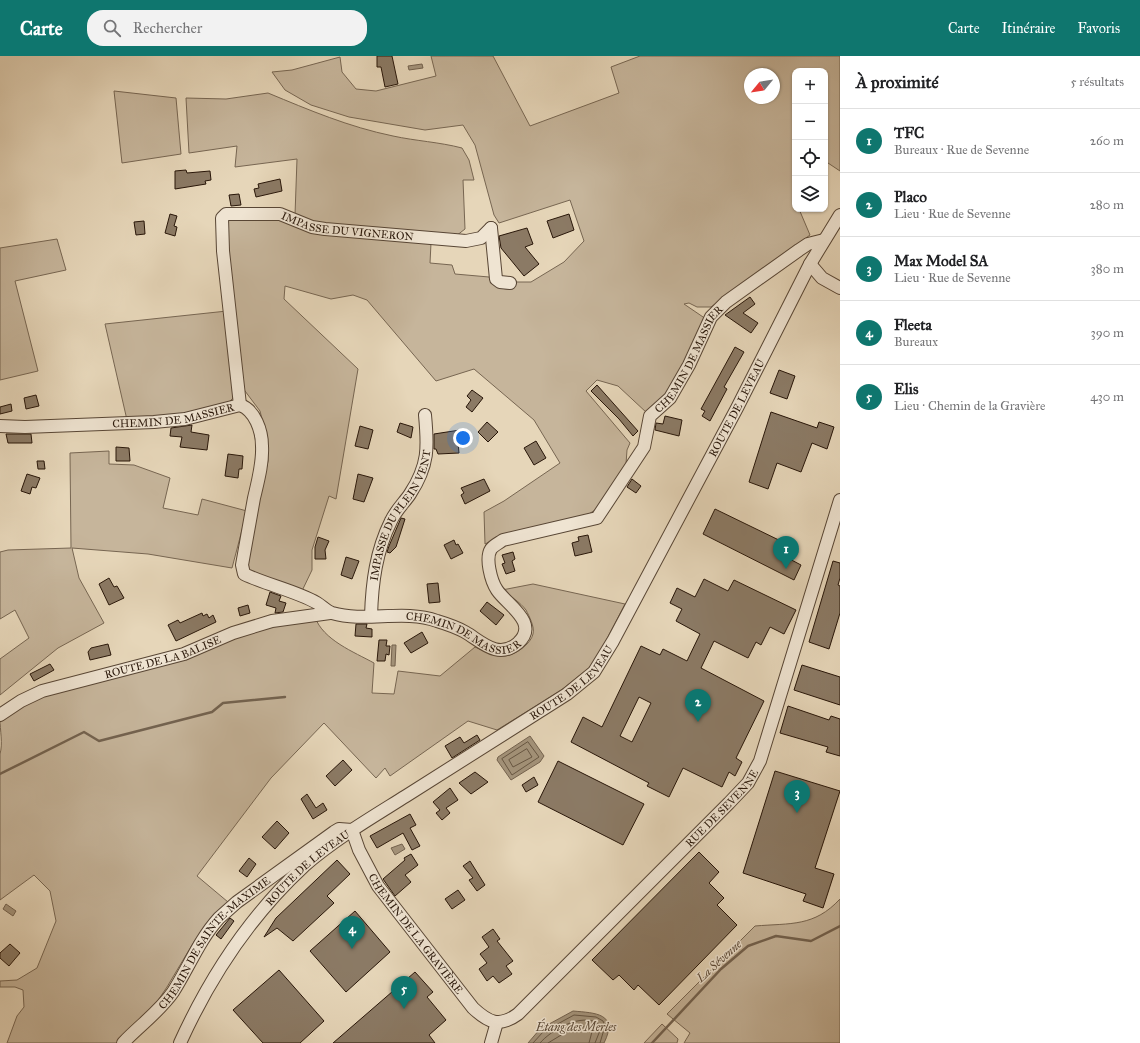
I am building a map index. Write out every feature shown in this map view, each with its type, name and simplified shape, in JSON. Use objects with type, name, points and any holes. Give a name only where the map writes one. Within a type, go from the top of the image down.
[{"type":"street","name":"IMPASSE DU VIGNERON","points":[[240,405],[223,251],[222,218],[226,214],[280,214],[312,226],[325,229],[466,241],[481,238],[491,228],[496,279],[500,282],[510,283]]},
{"type":"street","name":"ROUTE DE LEVEAU","points":[[180,1043],[209,986],[242,935],[259,914],[305,866],[352,830],[567,694],[594,672],[614,641],[810,264],[840,215]]},
{"type":"street","name":"CHEMIN DE MASSIER","points":[[0,426],[25,427],[154,422],[185,419],[240,405],[251,412],[260,433],[262,446],[261,465],[249,524],[242,571],[250,576],[317,603],[330,613],[351,617],[413,616],[432,619],[450,625],[466,633],[484,645],[498,651],[509,649],[517,644],[526,632],[526,627],[519,613],[501,595],[494,583],[489,565],[489,553],[491,548],[503,540],[516,536],[572,525],[597,518],[641,451],[647,438],[648,420],[670,398],[689,365],[712,317],[726,302],[798,250],[808,244],[824,240]]},
{"type":"street","points":[[810,264],[818,274],[840,288]]},
{"type":"street","name":"IMPASSE DU PLEIN VENT","points":[[371,616],[372,589],[376,564],[390,522],[420,479],[426,463],[428,442],[425,415]]},
{"type":"street","name":"RUE DE SEVENNE","points":[[497,1022],[512,1019],[518,1014],[748,783],[760,761],[840,500]]},
{"type":"street","name":"ROUTE DE LA BALISE","points":[[0,715],[21,701],[42,691],[184,654],[233,633],[272,621],[330,613]]},
{"type":"street","name":"CHEMIN DE SAINTE-MAXIME","points":[[123,1043],[173,992],[206,932],[219,918],[242,899],[334,832],[339,829],[352,830]]},
{"type":"street","name":"CHEMIN DE LA GRAVIÈRE","points":[[352,830],[362,856],[378,886],[473,1008],[483,1018],[489,1021],[497,1022]]},
{"type":"street","points":[[491,1043],[497,1022]]},
{"type":"shaded area","points":[[431,56],[493,56],[530,126],[619,93],[611,67],[640,56],[840,56],[840,171],[828,163],[828,68],[792,68],[792,212],[800,212],[810,235],[711,307],[697,307],[689,303],[684,304],[706,319],[686,363],[663,398],[647,413],[618,386],[597,380],[586,391],[630,443],[627,450],[626,464],[602,505],[589,514],[500,537],[485,544],[484,512],[504,501],[560,463],[534,420],[474,369],[436,381],[367,300],[353,295],[331,299],[285,286],[284,299],[358,369],[336,499],[329,496],[312,550],[312,570],[301,593],[250,572],[245,561],[268,461],[267,439],[260,411],[242,387],[226,221],[232,218],[275,216],[431,243],[430,263],[452,265],[455,274],[489,277],[493,283],[500,288],[506,289],[510,289],[514,282],[531,282],[564,262],[584,241],[570,200],[499,223],[494,215],[475,145],[463,125],[425,130],[349,117],[311,105],[285,90],[272,72],[292,70],[340,57],[342,72],[356,89],[376,91],[436,76]]},
{"type":"shaded area","points":[[114,91],[176,98],[181,154],[122,163]]},
{"type":"shaded area","points":[[268,93],[314,112],[361,128],[393,136],[462,148],[469,160],[474,180],[463,180],[465,229],[456,236],[326,226],[295,215],[297,159],[235,167],[237,146],[189,153],[186,98],[226,99]]},
{"type":"shaded area","points":[[57,239],[66,270],[15,281],[38,371],[0,380],[0,248]]},
{"type":"shaded area","points":[[227,311],[233,398],[228,403],[158,419],[127,420],[105,324]]},
{"type":"shaded area","points":[[109,451],[109,464],[134,465],[170,478],[163,508],[198,515],[202,499],[247,511],[232,568],[148,554],[72,548],[79,578],[104,623],[58,648],[0,695],[0,659],[29,638],[15,610],[0,619],[0,552],[8,550],[71,548],[70,453]]},
{"type":"shaded area","points":[[533,584],[625,604],[598,656],[589,668],[560,691],[497,730],[468,721],[390,776],[385,768],[376,778],[324,723],[271,778],[197,876],[228,902],[195,940],[150,1012],[118,1043],[7,1043],[17,1016],[24,1007],[23,990],[15,987],[0,987],[0,981],[17,980],[37,968],[56,921],[50,891],[34,875],[0,900],[0,719],[31,700],[258,629],[315,617],[319,625],[332,639],[374,663],[372,693],[394,694],[398,671],[440,676],[475,647],[497,656],[505,656],[513,654],[526,645],[532,638],[533,628],[526,610],[515,599],[502,590]]},
{"type":"shaded area","points":[[840,899],[840,1043],[684,1043],[690,1033],[667,1014],[755,926],[791,924],[811,919],[821,915]]},
{"type":"shaded area","points":[[662,1024],[678,1039],[677,1043],[644,1043]]},
{"type":"water","points":[[422,64],[423,68],[409,70],[408,66]]},
{"type":"water","points":[[392,645],[396,645],[395,666],[391,666]]},
{"type":"water","points":[[530,736],[544,756],[540,762],[511,780],[497,760],[498,757]]},
{"type":"water","points":[[402,844],[405,849],[395,855],[391,848]]},
{"type":"water","points":[[6,904],[16,911],[13,916],[3,909]]},
{"type":"water","name":"Étang des Merles","points":[[573,1011],[596,1014],[607,1020],[609,1026],[604,1043],[528,1043],[540,1029]]},
{"type":"building","points":[[377,56],[392,56],[398,84],[385,87],[381,67],[377,67]]},
{"type":"building","points":[[186,170],[187,173],[210,171],[211,180],[205,181],[206,184],[175,189],[175,171]]},
{"type":"building","points":[[280,179],[282,191],[256,197],[254,189],[259,188],[258,184]]},
{"type":"building","points":[[239,194],[241,205],[231,206],[229,195]]},
{"type":"building","points":[[170,214],[177,216],[174,226],[177,227],[175,236],[165,233]]},
{"type":"building","points":[[569,214],[574,230],[553,238],[547,221]]},
{"type":"building","points":[[144,221],[145,234],[136,235],[134,222]]},
{"type":"building","points":[[527,228],[533,244],[525,247],[539,264],[524,276],[501,248],[499,236]]},
{"type":"building","points":[[750,297],[755,304],[743,313],[758,323],[751,333],[725,315]]},
{"type":"building","points":[[735,347],[744,352],[724,387],[727,389],[710,421],[702,416],[705,411],[701,409]]},
{"type":"building","points":[[779,370],[795,376],[787,399],[770,393]]},
{"type":"building","points":[[597,385],[638,431],[633,436],[619,419],[591,391]]},
{"type":"building","points":[[472,390],[483,398],[472,412],[466,407],[471,400],[467,396]]},
{"type":"building","points":[[36,395],[39,406],[26,409],[24,398]]},
{"type":"building","points":[[11,404],[12,411],[0,414],[0,407]]},
{"type":"building","points":[[771,412],[817,428],[819,422],[834,427],[827,449],[812,443],[801,472],[777,463],[768,489],[749,482]]},
{"type":"building","points":[[665,416],[682,420],[679,436],[655,430],[656,423],[663,424]]},
{"type":"building","points":[[487,422],[498,432],[488,442],[478,432]]},
{"type":"building","points":[[400,423],[413,427],[411,438],[397,432]]},
{"type":"building","points":[[192,425],[191,432],[209,435],[207,450],[180,447],[182,437],[170,436],[171,428]]},
{"type":"building","points":[[360,426],[373,430],[368,449],[355,446]]},
{"type":"building","points":[[460,430],[461,443],[458,443],[459,453],[438,454],[436,449],[434,449],[434,434]]},
{"type":"building","points":[[6,434],[31,434],[32,443],[8,443]]},
{"type":"building","points":[[536,441],[546,458],[534,465],[524,448]]},
{"type":"building","points":[[116,447],[129,448],[130,461],[116,461]]},
{"type":"building","points":[[228,454],[243,456],[242,469],[239,469],[238,478],[225,476]]},
{"type":"building","points":[[37,461],[44,461],[45,469],[38,469]]},
{"type":"building","points":[[27,474],[40,478],[36,488],[32,487],[30,494],[21,491]]},
{"type":"building","points":[[358,474],[373,478],[364,502],[353,499]]},
{"type":"building","points":[[484,479],[490,491],[465,504],[461,495],[464,493],[461,488]]},
{"type":"building","points":[[632,479],[641,486],[636,493],[627,487]]},
{"type":"building","points":[[715,509],[787,544],[782,555],[801,565],[794,580],[703,534]]},
{"type":"building","points":[[401,518],[405,519],[396,547],[390,553],[387,552],[389,546]]},
{"type":"building","points":[[588,535],[592,552],[575,556],[572,543],[579,541],[578,537]]},
{"type":"building","points":[[318,537],[329,541],[325,550],[326,559],[315,559],[315,547]]},
{"type":"building","points":[[454,540],[456,545],[458,544],[463,553],[451,559],[444,545]]},
{"type":"building","points":[[513,552],[515,559],[512,561],[515,571],[506,574],[502,564],[505,563],[502,555]]},
{"type":"building","points":[[346,557],[359,561],[352,579],[341,575]]},
{"type":"building","points":[[833,561],[840,563],[840,578],[838,585],[840,586],[840,613],[829,649],[809,642]]},
{"type":"building","points":[[109,578],[114,587],[117,586],[124,598],[109,605],[99,584]]},
{"type":"building","points":[[704,579],[728,591],[734,580],[796,610],[784,634],[770,627],[761,645],[756,642],[748,658],[714,641],[701,668],[764,701],[736,758],[742,762],[735,776],[729,772],[722,787],[683,768],[669,797],[647,786],[649,783],[571,742],[583,717],[602,727],[641,646],[660,655],[663,649],[687,661],[700,634],[676,621],[682,609],[670,603],[677,588],[695,597]],"holes":[[[639,697],[651,703],[632,742],[620,736]]]},
{"type":"building","points":[[438,583],[440,602],[429,603],[427,584]]},
{"type":"building","points":[[270,592],[281,596],[279,601],[286,603],[283,612],[275,613],[276,608],[266,605]]},
{"type":"building","points":[[487,602],[504,615],[496,625],[480,611]]},
{"type":"building","points":[[248,605],[250,613],[240,616],[238,608]]},
{"type":"building","points":[[202,613],[203,616],[207,614],[209,618],[213,615],[216,622],[176,641],[168,625],[178,620],[180,623]]},
{"type":"building","points":[[356,624],[367,624],[366,628],[372,629],[372,637],[355,636]]},
{"type":"building","points":[[422,632],[428,643],[411,653],[404,643]]},
{"type":"building","points":[[379,640],[387,640],[386,646],[390,646],[389,655],[386,654],[385,661],[377,661]]},
{"type":"building","points":[[108,644],[111,655],[90,660],[88,652],[91,648]]},
{"type":"building","points":[[50,664],[54,670],[34,681],[30,674]]},
{"type":"building","points":[[802,665],[840,677],[840,705],[794,690]]},
{"type":"building","points":[[788,706],[829,720],[831,716],[840,719],[840,756],[826,752],[828,747],[780,733]]},
{"type":"building","points":[[477,735],[480,740],[452,758],[445,746],[460,737],[464,743]]},
{"type":"building","points":[[343,760],[352,770],[335,786],[326,776]]},
{"type":"building","points":[[558,761],[644,804],[623,845],[538,802]]},
{"type":"building","points":[[775,771],[840,791],[815,868],[834,874],[823,908],[803,901],[806,894],[743,873]]},
{"type":"building","points":[[475,772],[488,782],[471,794],[459,783]]},
{"type":"building","points":[[534,777],[538,785],[526,792],[522,785]]},
{"type":"building","points":[[450,788],[458,800],[446,808],[450,813],[442,820],[436,813],[440,810],[433,802]]},
{"type":"building","points":[[307,794],[316,808],[323,803],[327,810],[313,819],[301,799]]},
{"type":"building","points":[[410,814],[416,825],[410,828],[420,846],[412,850],[403,833],[377,848],[370,836]]},
{"type":"building","points":[[277,821],[289,833],[275,849],[262,837]]},
{"type":"building","points":[[699,852],[719,872],[709,883],[724,898],[717,905],[737,925],[659,1005],[638,985],[634,990],[619,975],[613,980],[592,960]]},
{"type":"building","points":[[411,854],[418,865],[405,875],[411,882],[395,896],[383,879],[405,860],[404,858]]},
{"type":"building","points":[[249,858],[256,864],[247,877],[239,871]]},
{"type":"building","points":[[337,860],[350,874],[327,896],[334,903],[293,941],[277,928],[264,937],[276,918]]},
{"type":"building","points":[[470,861],[485,885],[477,891],[469,880],[473,878],[463,866]]},
{"type":"building","points":[[458,890],[465,900],[452,909],[445,899]]},
{"type":"building","points":[[355,911],[390,952],[346,992],[310,951]]},
{"type":"building","points":[[230,918],[234,921],[221,939],[216,935]]},
{"type":"building","points":[[493,929],[500,939],[497,941],[513,961],[506,966],[512,974],[499,983],[493,976],[487,981],[479,969],[487,963],[480,954],[489,947],[482,937]]},
{"type":"building","points":[[10,944],[20,953],[9,966],[0,958],[0,953]]},
{"type":"building","points":[[279,970],[324,1021],[300,1043],[263,1043],[233,1010]]},
{"type":"building","points":[[415,972],[433,992],[427,997],[446,1020],[429,1035],[435,1043],[333,1043]]},
{"type":"waterway","points":[[0,774],[84,732],[99,741],[212,712],[223,703],[285,697]]},
{"type":"waterway","name":"La Sévenne","points":[[652,1043],[721,969],[748,946],[776,936],[811,941],[840,926]]},
{"type":"place","name":"TFC","points":[[786,569]]},
{"type":"place","name":"Placo","points":[[698,722]]},
{"type":"place","name":"Max Model SA","points":[[797,813]]},
{"type":"place","name":"Fleeta","points":[[352,949]]},
{"type":"place","name":"Elis","points":[[404,1009]]}]
